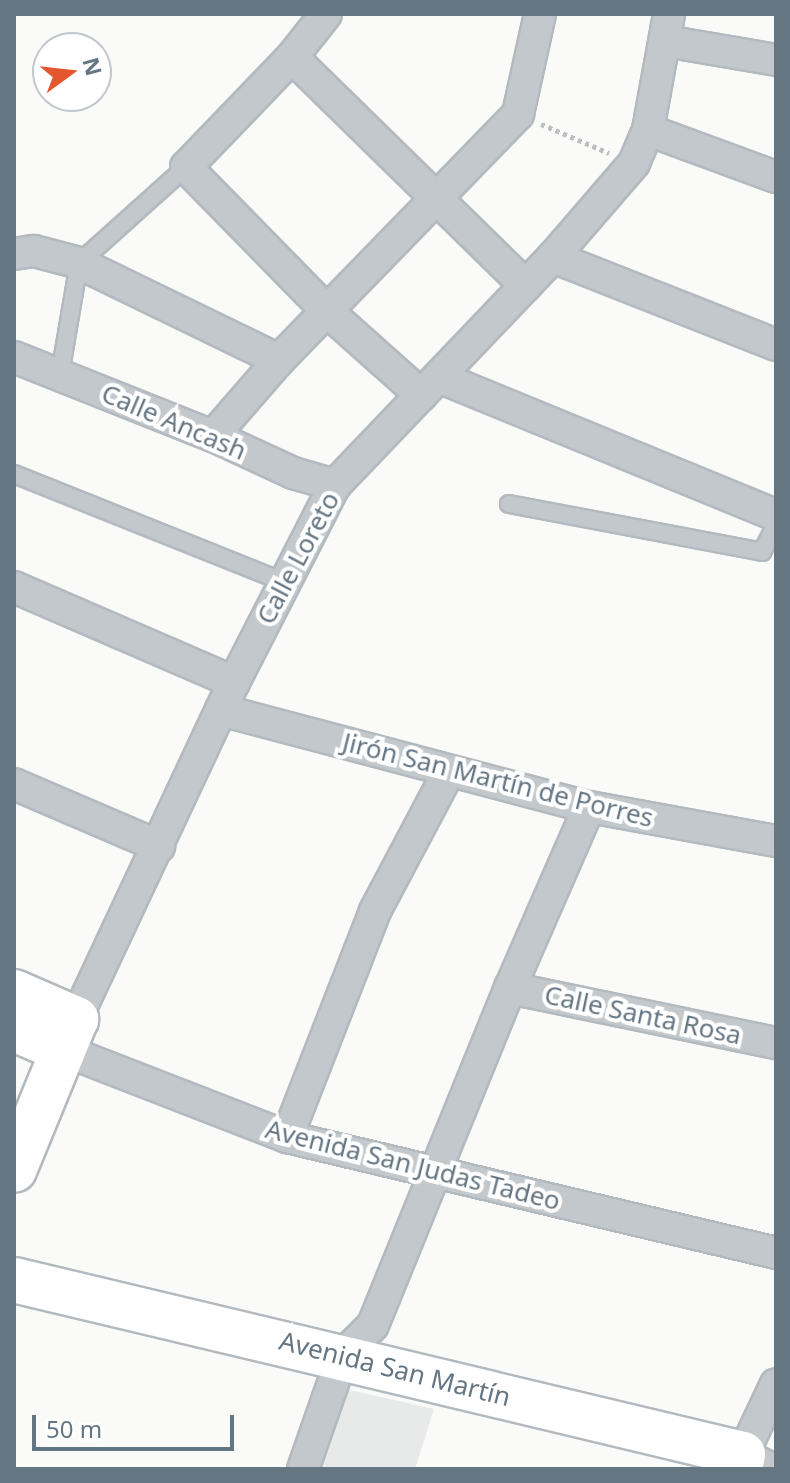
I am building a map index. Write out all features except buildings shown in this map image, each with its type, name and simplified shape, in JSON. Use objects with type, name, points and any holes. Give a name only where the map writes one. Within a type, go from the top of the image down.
[{"type":"street","points":[[326,14],[292,57],[186,167],[328,312],[430,386],[776,515]]},
{"type":"street","points":[[213,436],[279,360],[518,114],[540,14]]},
{"type":"street","points":[[667,27],[776,60]]},
{"type":"street","name":"Calle Loreto","points":[[14,1170],[69,1035],[234,682],[335,485],[553,257],[634,163],[648,130],[667,27]]},
{"type":"street","points":[[292,57],[526,286]]},
{"type":"street","points":[[648,130],[776,177]]},
{"type":"street","points":[[14,254],[34,251],[79,263],[279,360]]},
{"type":"street","points":[[553,257],[776,345]]},
{"type":"street","name":"Calle Ancash","points":[[14,357],[213,436],[293,473],[335,485]]},
{"type":"street","points":[[14,587],[234,682]]},
{"type":"street","name":"Jirón San Martín de Porres","points":[[221,710],[589,807],[776,841]]},
{"type":"street","points":[[287,1137],[375,911],[449,771]]},
{"type":"street","points":[[14,784],[159,846]]},
{"type":"street","points":[[303,1469],[343,1355],[373,1325],[437,1174],[510,988],[589,807]]},
{"type":"street","name":"Calle Santa Rosa","points":[[510,988],[776,1043]]},
{"type":"street","name":"Avenida San Judas Tadeo","points":[[14,992],[69,1035],[287,1137],[776,1253]]},
{"type":"street","name":"Avenida San Judas Tadeo","points":[[14,1029],[69,1035]]},
{"type":"street","name":"Avenida San Martín","points":[[14,1280],[343,1355],[752,1464]]},
{"type":"street","points":[[752,1464],[776,1384]]},
{"type":"lane","points":[[60,374],[79,263],[186,167]]},
{"type":"lane","points":[[14,474],[284,582]]},
{"type":"lane","points":[[509,504],[762,552],[776,524]]},
{"type":"path","points":[[518,114],[634,163]]},
{"type":"shaded area","points":[[345,1389],[434,1409],[415,1469],[314,1469]]}]
